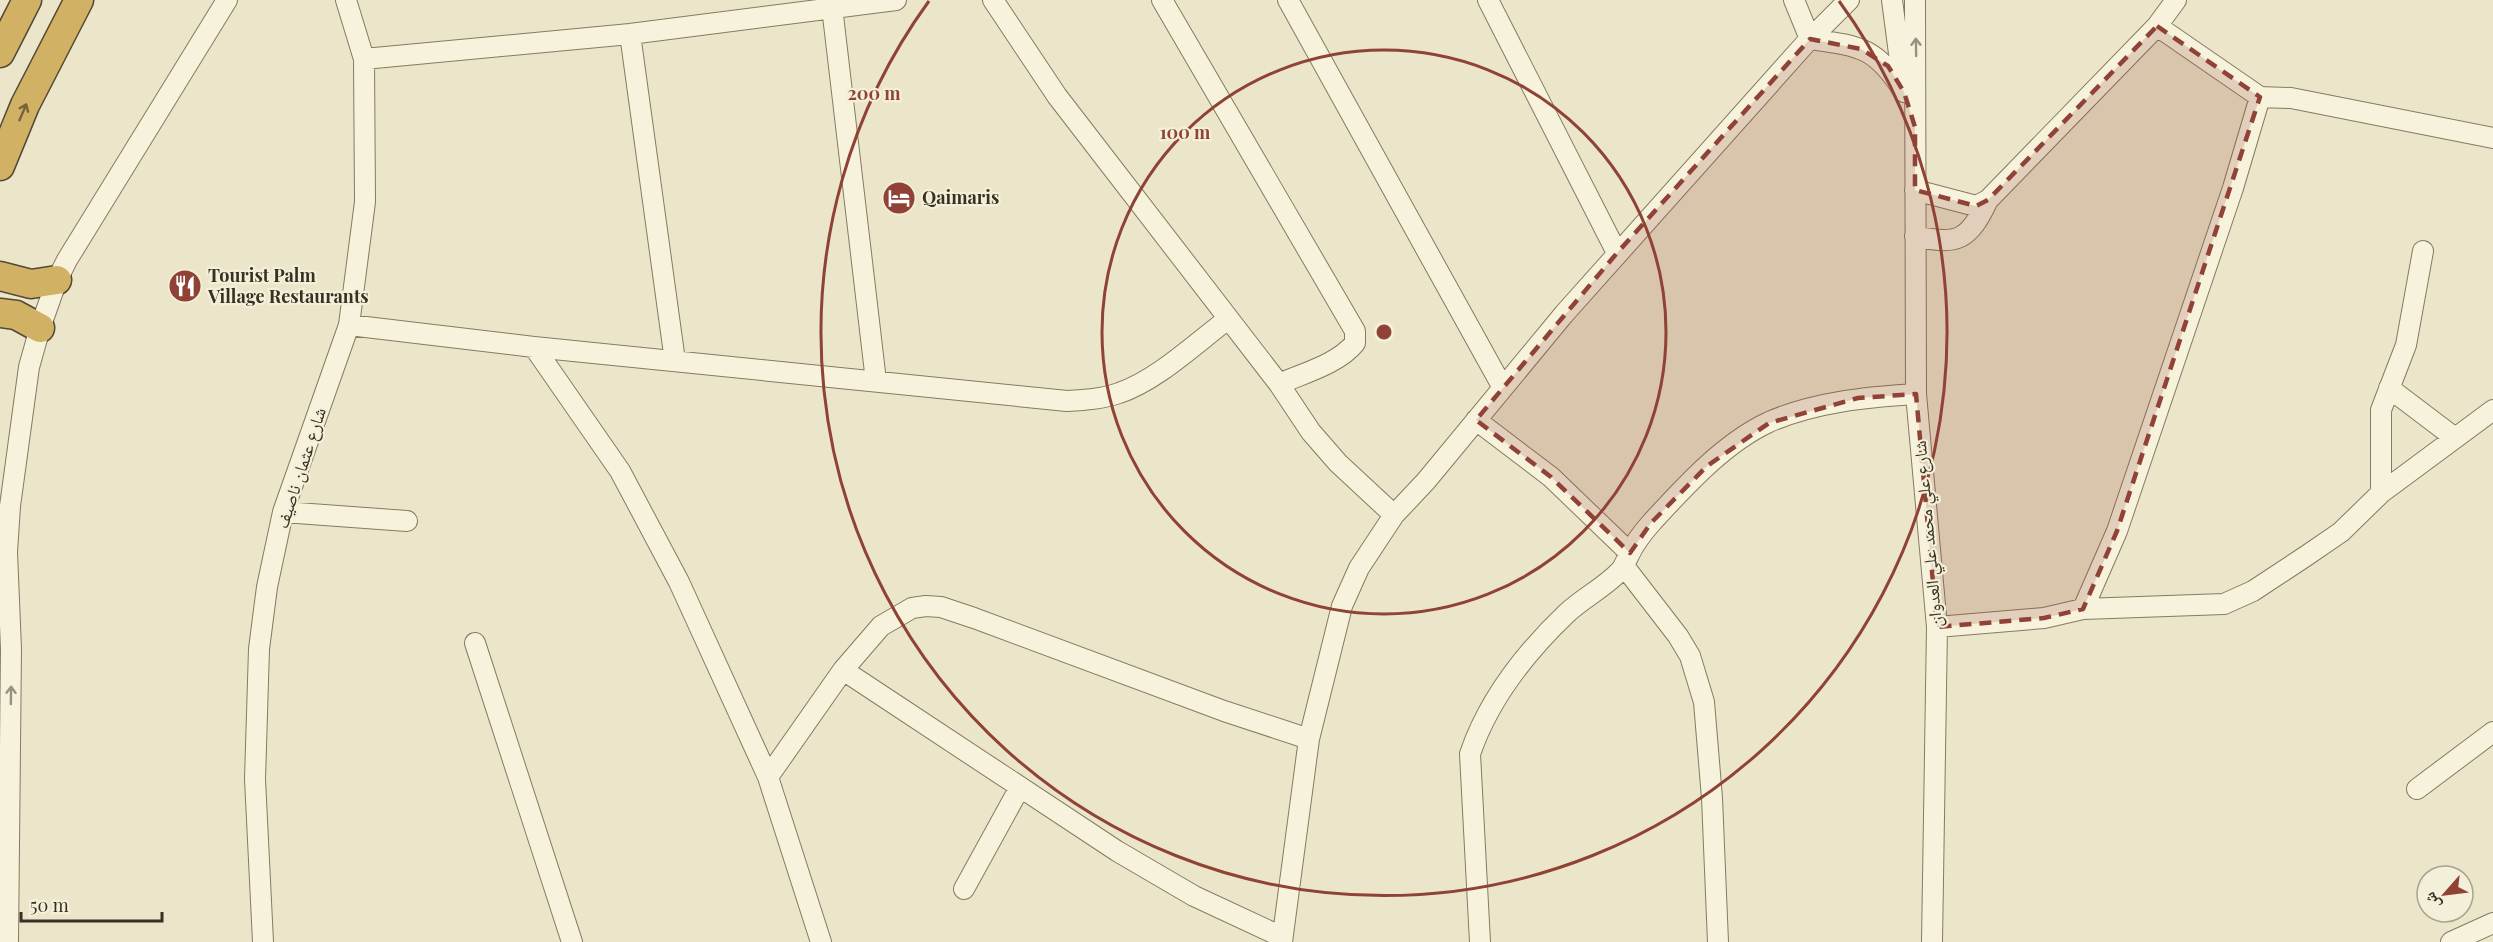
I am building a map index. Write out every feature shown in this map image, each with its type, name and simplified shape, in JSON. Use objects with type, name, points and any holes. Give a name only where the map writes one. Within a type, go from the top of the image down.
[{"type":"highway","points":[[0,53],[27,0]]},
{"type":"highway","points":[[0,166],[25,105],[79,0]]},
{"type":"highway","points":[[0,276],[31,284],[57,280]]},
{"type":"highway","points":[[0,313],[16,315],[40,327]]},
{"type":"street","points":[[8,942],[11,649],[4,592],[7,540],[20,419],[40,327],[57,280],[227,0]]},
{"type":"street","name":"شارع عثمان ناصيف","points":[[263,942],[255,779],[258,660],[267,587],[283,512],[349,325],[365,202],[364,59],[346,0]]},
{"type":"street","points":[[364,59],[630,34],[896,0]]},
{"type":"street","points":[[993,0],[1057,96],[1279,384],[1311,432],[1331,456],[1394,515]]},
{"type":"street","points":[[1162,0],[1355,330],[1355,343],[1349,350],[1336,359],[1279,384]]},
{"type":"street","points":[[1288,0],[1503,388]]},
{"type":"street","points":[[1488,0],[1617,253]]},
{"type":"street","points":[[1794,0],[1810,39]]},
{"type":"street","points":[[843,670],[1117,851],[1194,896],[1282,940],[1309,739],[1342,606],[1359,568],[1394,515],[1617,253],[1810,39],[1849,0]]},
{"type":"street","name":"شارع علي محمد علي العدوان","points":[[1892,0],[1904,92],[1915,127]]},
{"type":"street","name":"شارع علي محمد علي العدوان","points":[[1915,0],[1916,394],[1937,627],[1932,942]]},
{"type":"street","points":[[1915,236],[1947,242],[1957,240],[1974,226],[1988,200],[2157,26],[2176,0]]},
{"type":"street","points":[[832,7],[876,381]]},
{"type":"street","points":[[2157,26],[2260,97],[2291,98],[2493,138]]},
{"type":"street","points":[[630,34],[675,361]]},
{"type":"street","points":[[1810,39],[1848,44],[1868,53],[1888,66],[1904,92]]},
{"type":"street","points":[[2083,609],[2117,531],[2205,273],[2260,97]]},
{"type":"street","points":[[1915,190],[1976,206],[1988,200]]},
{"type":"street","points":[[2381,493],[2381,410],[2406,345],[2423,251]]},
{"type":"street","points":[[349,325],[534,347],[1045,399],[1091,399],[1120,393],[1149,378],[1228,319]]},
{"type":"street","points":[[534,347],[620,471],[679,582],[768,777],[821,942]]},
{"type":"street","points":[[2389,388],[2455,438]]},
{"type":"street","points":[[1480,942],[1470,754],[1476,737],[1502,691],[1534,650],[1567,612],[1627,560],[1651,523],[1707,466],[1735,443],[1769,423],[1858,398],[1916,394]]},
{"type":"street","points":[[1937,627],[2044,618],[2083,609],[2224,604],[2253,591],[2307,556],[2341,531],[2381,493],[2493,410]]},
{"type":"street","points":[[1476,420],[1551,477],[1627,560],[1690,656],[1704,702],[1712,798],[1718,942]]},
{"type":"street","points":[[283,512],[407,520]]},
{"type":"street","points":[[768,777],[843,670],[881,626],[896,615],[912,608],[941,607],[1065,650],[1224,711],[1309,739]]},
{"type":"street","points":[[475,643],[548,860],[572,942]]},
{"type":"street","points":[[2417,789],[2490,740]]},
{"type":"street","points":[[964,889],[1020,788]]},
{"type":"street","points":[[2451,942],[2493,923]]},
{"type":"highlighted area","points":[[2157,26],[2260,97],[2117,531],[2083,609],[2044,618],[1937,627],[1916,394],[1858,398],[1769,423],[1707,466],[1651,523],[1630,553],[1551,477],[1476,420],[1617,253],[1810,39],[1861,49],[1888,66],[1904,92],[1915,127],[1915,190],[1976,206],[1988,200]]},
{"type":"place","name":"Qaimaris","points":[[899,198]]},
{"type":"place","name":"Tourist Palm Village Restaurants","points":[[185,286]]}]
